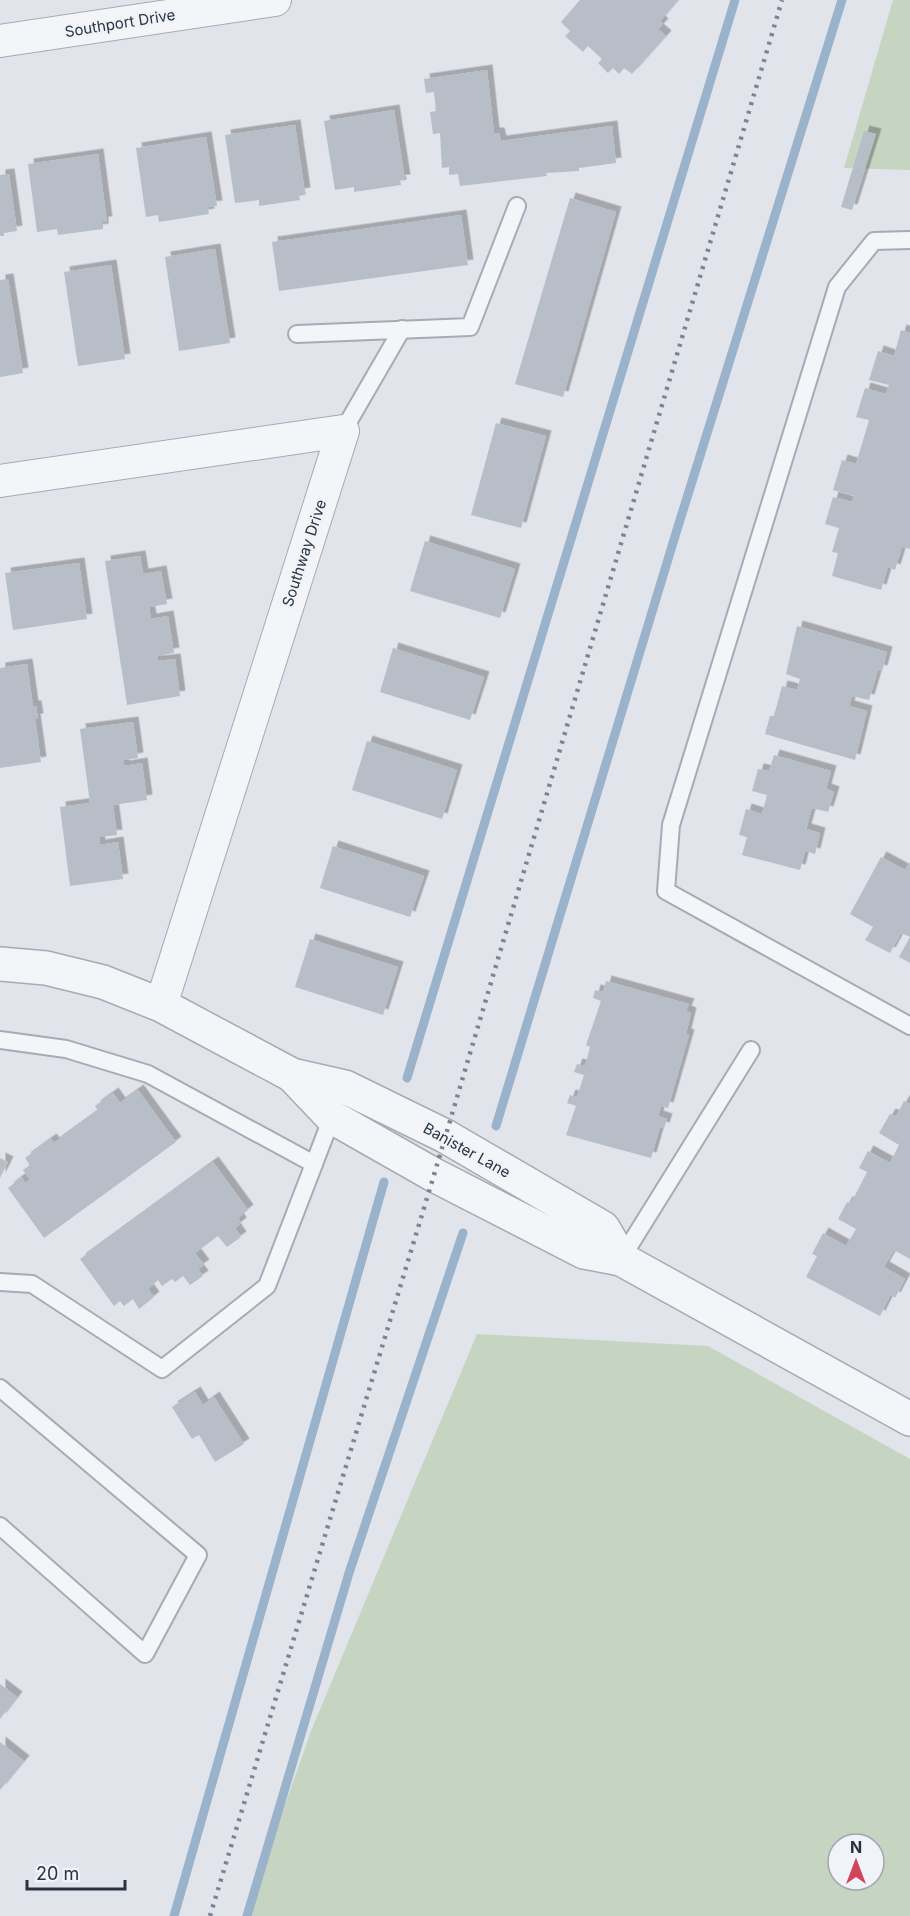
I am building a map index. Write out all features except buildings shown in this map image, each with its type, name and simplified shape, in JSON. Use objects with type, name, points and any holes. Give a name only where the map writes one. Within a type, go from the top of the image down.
[{"type":"street","name":"Southport Drive","points":[[0,41],[275,0]]},
{"type":"street","points":[[0,481],[342,431]]},
{"type":"street","name":"Southway Drive","points":[[161,1005],[342,431]]},
{"type":"street","name":"Banister Lane","points":[[0,964],[46,968],[103,982],[161,1005],[292,1075],[345,1086],[445,1136],[603,1228],[621,1259]]},
{"type":"street","name":"Banister Lane","points":[[292,1075],[332,1117],[434,1174],[584,1252],[621,1259],[909,1417]]},
{"type":"lane","points":[[297,334],[470,327],[518,206]]},
{"type":"lane","points":[[910,240],[874,241],[837,286],[671,825],[666,891],[910,1026]]},
{"type":"lane","points":[[342,431],[402,329]]},
{"type":"lane","points":[[0,1040],[66,1049],[148,1074],[314,1164]]},
{"type":"lane","points":[[621,1259],[751,1050]]},
{"type":"lane","points":[[0,1282],[32,1284],[162,1369],[267,1286],[332,1117]]},
{"type":"lane","points":[[0,1388],[198,1555],[145,1654],[0,1526]]},
{"type":"green space","points":[[893,0],[910,0],[910,170],[844,168]]},
{"type":"green space","points":[[477,1334],[708,1346],[910,1459],[910,1916],[246,1916],[311,1731]]},
{"type":"waterway","points":[[407,1078],[735,0]]},
{"type":"waterway","points":[[496,1126],[676,533],[842,0]]},
{"type":"waterway","points":[[174,1916],[384,1182]]},
{"type":"waterway","points":[[247,1916],[349,1573],[463,1233]]},
{"type":"railway","points":[[210,1916],[434,1175],[782,0]]}]
